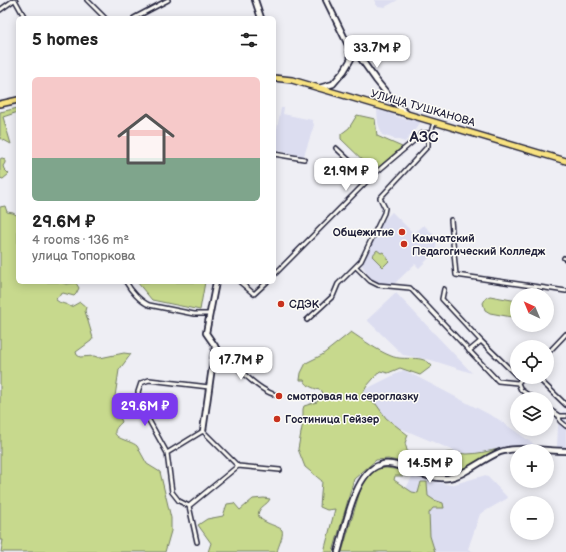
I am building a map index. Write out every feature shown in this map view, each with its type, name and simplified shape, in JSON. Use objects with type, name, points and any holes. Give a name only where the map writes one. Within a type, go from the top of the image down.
[{"type":"main road","points":[[255,0],[260,16]]},
{"type":"main road","points":[[319,88],[333,84],[344,71],[350,61],[351,56],[349,47],[341,29],[326,0]]},
{"type":"main road","points":[[341,29],[372,76],[407,114]]},
{"type":"main road","name":"УЛИЦА ТУШКАНОВА","points":[[276,78],[292,80],[566,161]]},
{"type":"main road","points":[[0,104],[16,100]]},
{"type":"main road","points":[[203,431],[214,346],[206,333],[216,284]]},
{"type":"main road","points":[[338,552],[359,484],[367,473],[378,465],[392,464],[432,476],[446,478],[456,475],[493,455],[508,450],[566,451]]},
{"type":"street","points":[[0,10],[15,0],[24,16]]},
{"type":"street","points":[[87,0],[103,16]]},
{"type":"street","points":[[156,0],[158,5]]},
{"type":"street","points":[[138,16],[168,0]]},
{"type":"street","points":[[307,320],[333,296],[338,284],[361,261],[384,213],[385,208],[380,198],[428,146],[428,139],[434,122]]},
{"type":"street","points":[[276,273],[369,179],[423,133],[431,133]]},
{"type":"street","points":[[336,148],[369,179]]},
{"type":"street","points":[[276,154],[304,159]]},
{"type":"street","points":[[450,220],[456,275],[566,291]]},
{"type":"street","points":[[356,267],[378,285],[410,288],[498,381],[510,382]]},
{"type":"street","points":[[127,284],[143,302],[149,305],[194,314],[210,314]]},
{"type":"street","points":[[242,284],[254,294],[265,284]]},
{"type":"street","points":[[444,289],[442,299],[510,369]]},
{"type":"street","points":[[554,347],[566,334]]},
{"type":"street","points":[[469,351],[481,340]]},
{"type":"street","points":[[214,346],[263,390],[274,395],[278,395]]},
{"type":"street","points":[[189,506],[179,501],[172,492],[167,453],[141,406],[138,392],[141,382],[149,380],[209,387]]},
{"type":"street","points":[[518,384],[521,390],[524,392]]},
{"type":"street","points":[[544,384],[566,405]]},
{"type":"street","points":[[554,413],[559,416],[566,416]]},
{"type":"street","points":[[559,416],[560,421],[566,426]]},
{"type":"street","points":[[167,453],[203,431],[238,466],[280,470]]},
{"type":"street","points":[[189,506],[238,466]]},
{"type":"street","points":[[189,506],[197,542]]},
{"type":"shaded area","points":[[374,0],[398,0],[385,7],[377,6]]},
{"type":"shaded area","points":[[281,108],[284,108],[283,114],[312,120],[314,125],[304,156],[276,150],[276,134]]},
{"type":"shaded area","points":[[377,110],[394,114],[394,116],[408,120],[409,118],[421,122],[405,142],[382,135],[378,123]]},
{"type":"shaded area","name":"Камчатский Педагогический Колледж","points":[[392,212],[414,234],[424,225],[436,237],[436,251],[419,268],[415,264],[393,285],[381,284],[371,279],[362,265],[383,221]]},
{"type":"shaded area","points":[[396,293],[472,373],[431,360],[403,355],[367,320]]},
{"type":"shaded area","points":[[404,370],[498,419],[510,427],[510,436],[522,436],[534,444],[510,444],[510,447],[503,447],[469,457],[388,423],[358,399],[362,391]]},
{"type":"shaded area","points":[[563,411],[566,412],[566,448],[557,447],[558,426]]},
{"type":"shaded area","points":[[486,475],[508,498],[480,514],[468,549],[473,552],[412,552],[402,496],[412,477],[451,485]]},
{"type":"green space","points":[[16,108],[16,113],[3,117],[11,144],[0,138],[0,112]]},
{"type":"green space","points":[[357,115],[375,119],[377,136],[402,147],[374,171],[341,139],[341,134],[349,128]]},
{"type":"green space","points":[[0,159],[5,159],[3,166],[4,169],[9,174],[3,179],[0,178]]},
{"type":"green space","points":[[5,206],[7,212],[16,215],[16,284],[77,284],[79,288],[74,296],[63,293],[57,297],[56,300],[71,307],[80,302],[86,307],[85,311],[93,338],[76,352],[77,355],[80,357],[94,356],[100,358],[124,353],[131,354],[119,370],[114,403],[122,422],[115,432],[119,438],[137,446],[147,464],[160,472],[171,518],[171,531],[165,552],[1,552],[3,540],[0,540],[0,207]]},
{"type":"green space","points":[[377,250],[381,253],[383,252],[389,261],[383,267],[372,256]]},
{"type":"green space","points":[[139,284],[205,284],[200,310],[152,300]]},
{"type":"green space","points":[[490,296],[510,300],[510,317],[490,313],[485,310],[483,303],[486,298]]},
{"type":"green space","points":[[351,332],[386,354],[396,358],[423,360],[432,366],[420,375],[400,368],[388,373],[380,371],[367,386],[361,396],[376,404],[386,418],[408,435],[405,443],[408,454],[434,464],[442,456],[449,453],[471,454],[499,449],[464,468],[450,473],[440,474],[408,463],[388,459],[376,460],[354,479],[333,552],[324,552],[335,509],[327,510],[320,507],[322,481],[305,467],[298,449],[303,422],[304,406],[317,402],[323,394],[322,391],[310,386],[304,380],[300,380],[301,373],[306,363],[322,355]]},
{"type":"green space","points":[[386,468],[401,470],[410,474],[408,476],[395,476],[394,480],[412,492],[418,493],[421,482],[427,482],[428,496],[443,503],[444,508],[433,508],[429,513],[430,536],[435,552],[342,552],[363,481],[375,469]]},
{"type":"green space","points":[[253,499],[270,499],[261,508],[258,515],[263,521],[282,530],[282,538],[277,552],[208,552],[211,543],[198,525],[207,519],[223,516],[227,504],[234,503],[240,510]]},
{"type":"place","name":"Общежитие","points":[[402,232]]},
{"type":"place","name":"Камчатский Педагогический Колледж","points":[[404,244]]},
{"type":"place","name":"СДЭК","points":[[281,304]]},
{"type":"place","name":"смотровая на сероглазку","points":[[279,396]]},
{"type":"place","name":"Гостиница Гейзер","points":[[277,419]]},
{"type":"district","name":"АЗС","points":[[424,137]]}]
